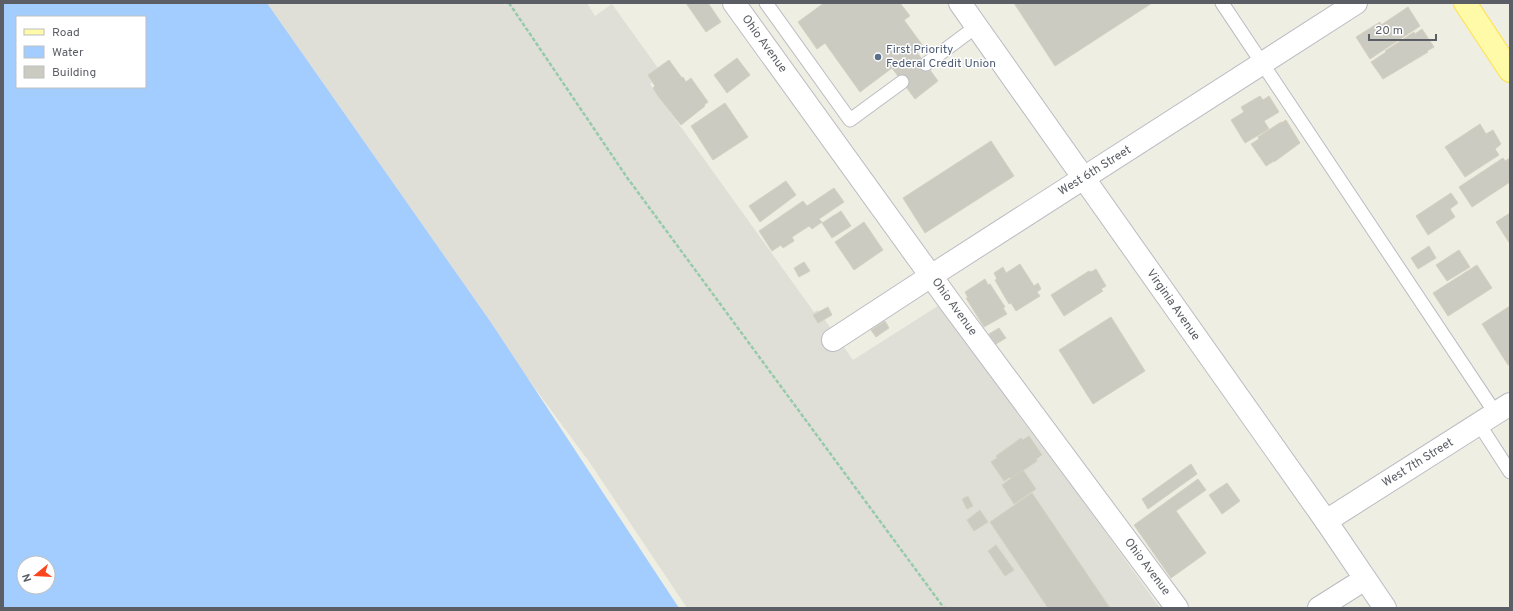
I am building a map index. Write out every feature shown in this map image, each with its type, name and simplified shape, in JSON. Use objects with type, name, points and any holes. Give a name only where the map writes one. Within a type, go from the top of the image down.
[{"type":"main road","points":[[1465,3],[1510,72]]},
{"type":"street","name":"Ohio Avenue","points":[[734,3],[931,276],[1177,608]]},
{"type":"street","name":"Virginia Avenue","points":[[960,3],[1326,521],[1384,608]]},
{"type":"street","name":"West 6th Street","points":[[833,340],[1356,3]]},
{"type":"street","name":"West 7th Street","points":[[1326,521],[1495,414]]},
{"type":"street","points":[[1320,608],[1365,579]]},
{"type":"lane","points":[[766,3],[850,120],[902,82]]},
{"type":"lane","points":[[1222,3],[1495,414],[1510,472]]},
{"type":"lane","points":[[926,64],[976,26]]},
{"type":"path","points":[[509,3],[626,176],[944,608]]},
{"type":"shaded area","points":[[267,3],[503,3],[504,5],[508,3],[587,3],[595,16],[612,4],[663,75],[650,84],[814,312],[818,310],[853,360],[941,304],[1160,608],[687,608],[590,463],[523,372],[490,321]]},
{"type":"water","points":[[3,3],[267,3],[490,321],[679,608],[3,608]]},
{"type":"building","points":[[686,3],[708,3],[721,22],[706,32]]},
{"type":"building","name":"First Priority Federal Credit Union","points":[[824,3],[900,3],[910,16],[904,20],[923,46],[916,51],[938,81],[915,99],[892,68],[860,92],[825,43],[817,49],[798,22]]},
{"type":"building","points":[[1014,3],[1152,3],[1055,66]]},
{"type":"building","points":[[1408,7],[1420,26],[1370,59],[1356,37],[1380,22],[1381,25]]},
{"type":"building","points":[[1422,29],[1434,47],[1383,79],[1371,62],[1414,32],[1415,34]]},
{"type":"building","points":[[737,58],[750,75],[727,93],[714,75]]},
{"type":"building","points":[[669,60],[686,82],[691,78],[708,102],[681,125],[658,96],[653,88],[655,86],[648,75]]},
{"type":"building","points":[[1260,96],[1263,100],[1269,96],[1279,112],[1264,121],[1269,129],[1245,143],[1231,120],[1244,112],[1241,107]]},
{"type":"building","points":[[725,103],[748,137],[713,160],[691,126]]},
{"type":"building","points":[[1286,120],[1300,143],[1266,166],[1251,144],[1259,139],[1258,137]]},
{"type":"building","points":[[1480,124],[1486,134],[1493,130],[1501,144],[1495,149],[1499,155],[1465,177],[1445,147]]},
{"type":"building","points":[[991,141],[1014,176],[925,233],[903,198]]},
{"type":"building","points":[[1503,158],[1505,161],[1510,158],[1510,182],[1472,207],[1459,187]]},
{"type":"building","points":[[786,181],[796,195],[760,222],[749,206]]},
{"type":"building","points":[[834,188],[844,202],[819,219],[822,222],[812,229],[809,226],[792,237],[794,241],[783,248],[781,245],[772,251],[759,231],[803,201],[807,206]]},
{"type":"building","points":[[1451,193],[1458,203],[1450,209],[1455,217],[1428,235],[1416,216]]},
{"type":"building","points":[[841,211],[851,226],[832,238],[822,223]]},
{"type":"building","points":[[1510,213],[1510,244],[1496,222]]},
{"type":"building","points":[[864,222],[883,250],[854,270],[835,242]]},
{"type":"building","points":[[1429,246],[1436,258],[1418,269],[1411,258]]},
{"type":"building","points":[[1459,250],[1470,267],[1447,281],[1436,265]]},
{"type":"building","points":[[804,262],[810,271],[799,277],[794,268]]},
{"type":"building","points":[[1020,264],[1034,286],[1038,283],[1041,289],[1037,292],[1040,296],[1016,311],[1011,303],[1009,304],[995,280],[997,279],[994,273],[1003,267],[1006,273]]},
{"type":"building","points":[[1477,265],[1492,288],[1448,316],[1433,293]]},
{"type":"building","points":[[1096,269],[1106,286],[1101,289],[1103,291],[1064,316],[1051,295],[1089,271],[1091,272]]},
{"type":"building","points":[[985,279],[1005,307],[1003,308],[1007,314],[984,327],[966,298],[968,298],[965,292]]},
{"type":"building","points":[[1510,306],[1510,364],[1508,365],[1482,324]]},
{"type":"building","points":[[828,307],[832,315],[818,323],[813,315]]},
{"type":"building","points":[[1111,317],[1145,371],[1093,404],[1059,350]]},
{"type":"building","points":[[885,321],[889,328],[876,337],[871,330]]},
{"type":"building","points":[[999,328],[1006,338],[996,344],[989,334]]},
{"type":"building","points":[[1029,436],[1042,455],[1036,459],[1037,461],[1011,479],[1010,477],[1004,481],[991,462],[997,458],[996,456],[1021,438],[1023,440]]},
{"type":"building","points":[[1191,464],[1197,474],[1148,509],[1142,499]]},
{"type":"building","points":[[1023,470],[1036,489],[1014,504],[1002,485]]},
{"type":"building","points":[[1198,479],[1206,490],[1176,511],[1206,553],[1171,578],[1134,525]]},
{"type":"building","points":[[1227,483],[1240,501],[1222,514],[1209,495]]},
{"type":"building","points":[[1032,493],[1110,608],[1048,608],[990,522]]},
{"type":"building","points":[[968,496],[973,506],[967,509],[962,499]]},
{"type":"building","points":[[980,510],[988,522],[974,531],[967,520]]},
{"type":"building","points":[[996,545],[1014,570],[1005,576],[988,551]]},
{"type":"place","name":"First Priority Federal Credit Union","points":[[878,57]]}]
